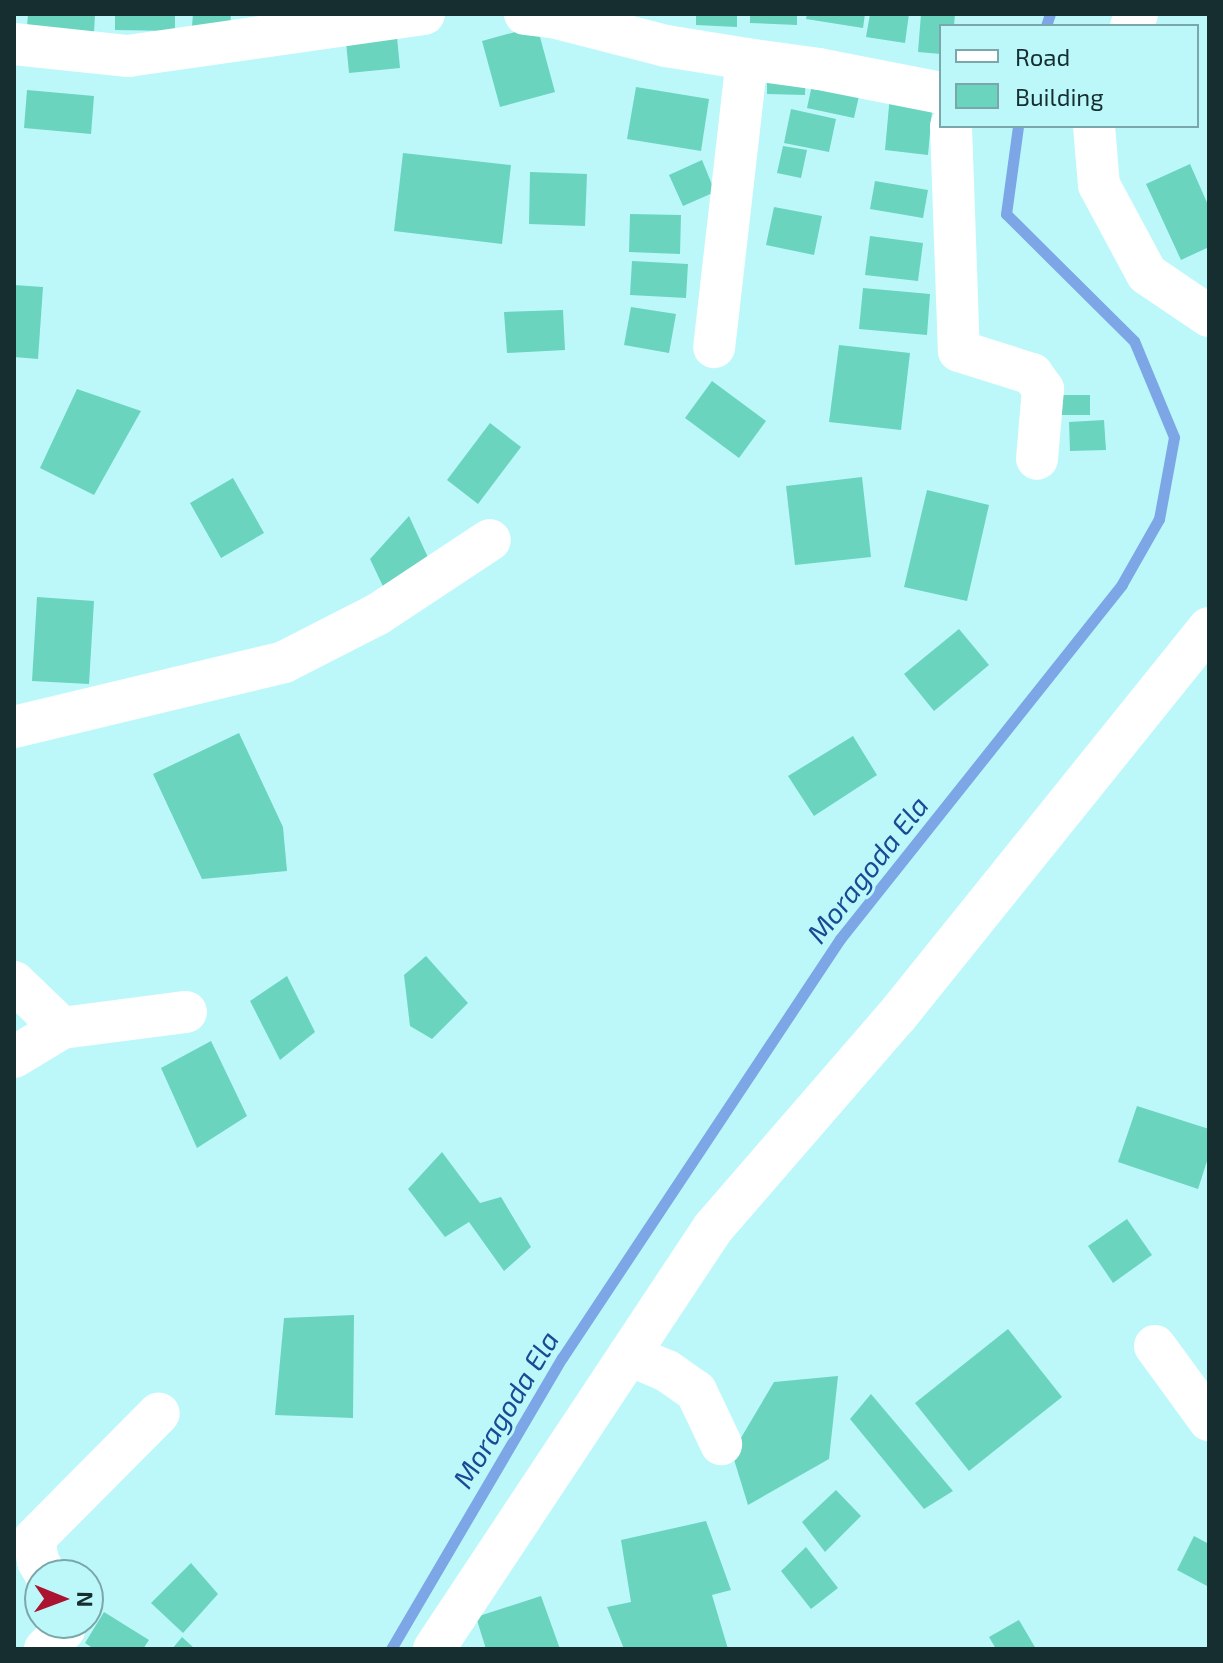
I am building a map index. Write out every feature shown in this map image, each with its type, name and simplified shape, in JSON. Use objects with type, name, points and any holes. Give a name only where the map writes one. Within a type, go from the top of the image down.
[{"type":"street","points":[[14,44],[128,56],[424,14]]},
{"type":"street","points":[[525,14],[556,18],[666,46],[819,69],[939,93]]},
{"type":"street","points":[[714,347],[747,59]]},
{"type":"street","points":[[951,128],[959,351],[1032,374],[1043,389],[1037,459]]},
{"type":"street","points":[[1094,128],[1099,185],[1147,274],[1209,316]]},
{"type":"street","points":[[14,727],[284,662],[378,614],[490,540]]},
{"type":"street","points":[[434,1649],[713,1228],[896,1017],[1209,628]]},
{"type":"street","points":[[14,982],[62,1028]]},
{"type":"street","points":[[14,1057],[62,1028],[186,1012]]},
{"type":"street","points":[[1155,1346],[1209,1420]]},
{"type":"street","points":[[629,1355],[667,1371],[696,1391],[721,1444]]},
{"type":"street","points":[[38,1559],[34,1539],[159,1413]]},
{"type":"building","points":[[28,14],[95,14],[94,33],[27,27]]},
{"type":"building","points":[[115,14],[175,14],[175,31],[115,30]]},
{"type":"building","points":[[193,14],[231,14],[230,27],[192,26]]},
{"type":"building","points":[[696,14],[737,14],[737,27],[696,25]]},
{"type":"building","points":[[750,14],[797,14],[797,25],[750,23]]},
{"type":"building","points":[[807,14],[865,14],[863,28],[806,19]]},
{"type":"building","points":[[870,14],[909,14],[905,43],[866,37]]},
{"type":"building","points":[[921,14],[955,14],[954,24],[939,24],[939,54],[918,52]]},
{"type":"building","points":[[537,26],[555,92],[500,107],[482,41]]},
{"type":"building","points":[[396,27],[400,68],[349,73],[345,32]]},
{"type":"building","points":[[767,66],[806,67],[805,95],[767,94]]},
{"type":"building","points":[[812,85],[859,96],[854,118],[807,108]]},
{"type":"building","points":[[636,87],[709,99],[701,151],[627,139]]},
{"type":"building","points":[[27,90],[94,96],[91,134],[24,128]]},
{"type":"building","points":[[890,95],[933,100],[928,155],[885,150]]},
{"type":"building","points":[[791,109],[836,119],[829,152],[784,143]]},
{"type":"building","points":[[783,146],[807,150],[801,178],[777,173]]},
{"type":"building","points":[[403,153],[511,165],[502,244],[394,231]]},
{"type":"building","points":[[702,160],[715,192],[683,206],[669,175]]},
{"type":"building","points":[[1190,164],[1209,207],[1209,247],[1181,260],[1146,184]]},
{"type":"building","points":[[530,172],[587,174],[585,226],[529,224]]},
{"type":"building","points":[[875,181],[928,190],[923,218],[870,209]]},
{"type":"building","points":[[774,207],[822,216],[814,255],[766,245]]},
{"type":"building","points":[[630,214],[681,215],[680,254],[629,252]]},
{"type":"building","points":[[870,236],[923,243],[918,281],[865,275]]},
{"type":"building","points":[[632,261],[688,264],[686,298],[630,295]]},
{"type":"building","points":[[14,285],[43,287],[38,359],[14,357]]},
{"type":"building","points":[[863,288],[930,294],[927,335],[859,329]]},
{"type":"building","points":[[631,307],[676,314],[669,353],[624,345]]},
{"type":"building","points":[[563,310],[565,350],[507,353],[504,312]]},
{"type":"building","points":[[839,345],[910,353],[901,430],[829,422]]},
{"type":"building","points":[[712,381],[766,421],[739,458],[685,418]]},
{"type":"building","points":[[77,389],[141,411],[94,495],[40,468]]},
{"type":"building","points":[[1060,395],[1090,395],[1090,415],[1060,415]]},
{"type":"building","points":[[1104,420],[1106,450],[1070,451],[1069,422]]},
{"type":"building","points":[[490,423],[521,447],[478,504],[447,480]]},
{"type":"building","points":[[862,477],[871,557],[795,565],[786,486]]},
{"type":"building","points":[[233,478],[264,533],[221,558],[190,503]]},
{"type":"building","points":[[927,490],[989,505],[967,601],[904,587]]},
{"type":"building","points":[[409,516],[431,564],[390,601],[370,559]]},
{"type":"building","points":[[37,597],[94,601],[89,684],[32,681]]},
{"type":"building","points":[[959,629],[989,665],[934,711],[904,674]]},
{"type":"building","points":[[239,733],[283,827],[287,871],[202,879],[153,774]]},
{"type":"building","points":[[853,736],[877,775],[814,816],[788,776]]},
{"type":"building","points":[[426,956],[468,1003],[432,1039],[410,1026],[404,975]]},
{"type":"building","points":[[287,976],[315,1032],[280,1060],[250,1001]]},
{"type":"building","points":[[211,1041],[247,1116],[197,1148],[161,1068]]},
{"type":"building","points":[[1137,1106],[1209,1129],[1209,1155],[1198,1189],[1118,1162]]},
{"type":"building","points":[[442,1152],[480,1203],[501,1197],[531,1247],[504,1271],[469,1222],[445,1237],[408,1189]]},
{"type":"building","points":[[1127,1219],[1152,1255],[1113,1283],[1088,1246]]},
{"type":"building","points":[[354,1315],[353,1418],[275,1415],[284,1318]]},
{"type":"building","points":[[1008,1329],[1062,1397],[969,1471],[915,1403]]},
{"type":"building","points":[[838,1376],[829,1459],[748,1505],[732,1453],[774,1382]]},
{"type":"building","points":[[871,1394],[953,1491],[924,1509],[850,1419]]},
{"type":"building","points":[[836,1490],[861,1516],[825,1552],[802,1522]]},
{"type":"building","points":[[706,1521],[731,1590],[712,1595],[728,1649],[624,1649],[607,1607],[631,1602],[621,1540]]},
{"type":"building","points":[[1194,1536],[1209,1544],[1209,1587],[1177,1570]]},
{"type":"building","points":[[806,1547],[838,1588],[811,1609],[781,1571]]},
{"type":"building","points":[[191,1563],[218,1594],[183,1633],[151,1603]]},
{"type":"building","points":[[541,1596],[560,1649],[486,1649],[476,1617]]},
{"type":"building","points":[[104,1612],[149,1640],[143,1649],[94,1649],[85,1643],[87,1639],[104,1639]]},
{"type":"building","points":[[1019,1620],[1036,1649],[996,1649],[989,1637]]},
{"type":"building","points":[[182,1637],[195,1649],[172,1649]]},
{"type":"waterway","name":"Moragoda Ela","points":[[1047,24],[1050,14]]},
{"type":"waterway","name":"Moragoda Ela","points":[[391,1649],[562,1358],[840,939],[1122,584],[1159,519],[1174,437],[1134,341],[1006,214],[1018,128]]}]
